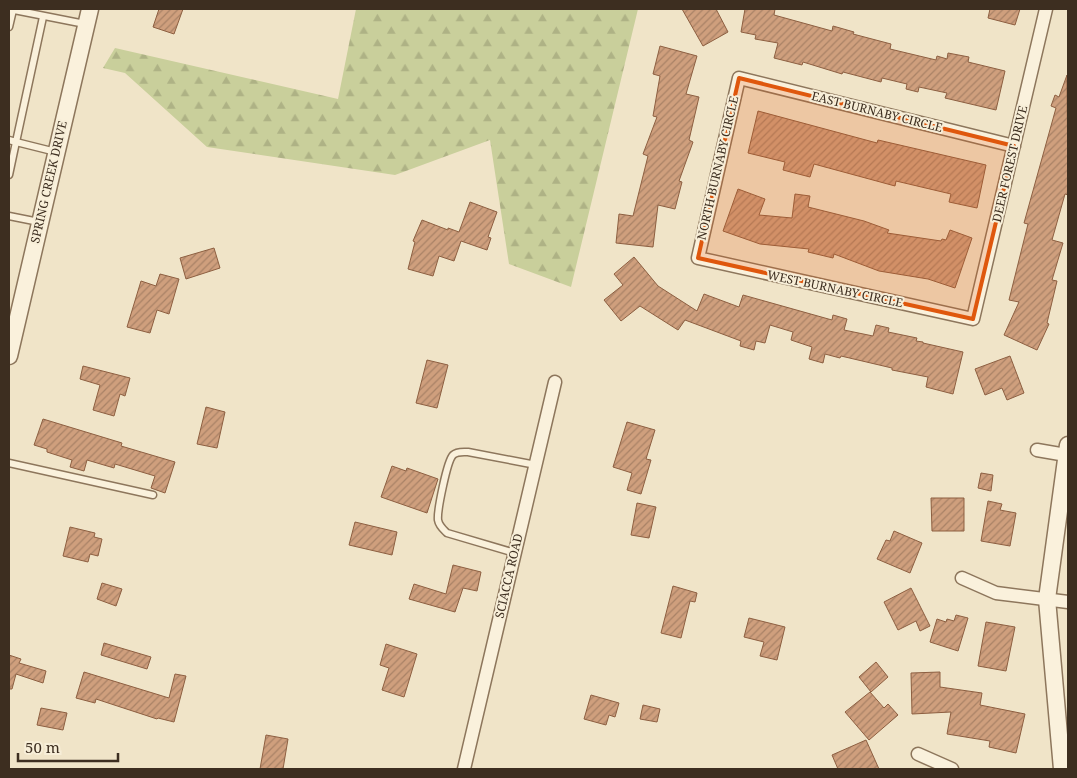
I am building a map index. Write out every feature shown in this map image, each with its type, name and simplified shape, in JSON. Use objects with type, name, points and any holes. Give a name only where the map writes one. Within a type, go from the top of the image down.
[{"type":"street","name":"DEER FOREST DRIVE","points":[[973,319],[1046,9]]},
{"type":"street","name":"SPRING CREEK DRIVE","points":[[9,356],[88,16]]},
{"type":"street","name":"EAST BURNABY CIRCLE","points":[[739,78],[1014,146]]},
{"type":"street","name":"NORTH BURNABY CIRCLE","points":[[698,258],[739,78]]},
{"type":"street","name":"WEST BURNABY CIRCLE","points":[[698,258],[973,319]]},
{"type":"street","name":"SCIACCA ROAD","points":[[464,769],[555,382]]},
{"type":"street","points":[[1037,450],[1067,450],[1046,600],[1062,769]]},
{"type":"street","points":[[962,578],[996,594],[1068,602]]},
{"type":"street","points":[[918,754],[952,769]]},
{"type":"lane","points":[[9,27],[11,10],[43,16],[88,16]]},
{"type":"lane","points":[[9,175],[43,16]]},
{"type":"lane","points":[[9,140],[56,152]]},
{"type":"lane","points":[[9,216],[40,223]]},
{"type":"lane","points":[[515,552],[446,533],[438,521],[442,492],[449,463],[453,455],[459,452],[536,465]]},
{"type":"lane","points":[[9,463],[153,495]]},
{"type":"highlighted area","points":[[739,78],[1014,146],[973,319],[698,258]]},
{"type":"green space","points":[[356,9],[638,9],[571,287],[509,264],[490,140],[395,175],[207,147],[125,73],[103,68],[115,48],[338,99]]},
{"type":"building","points":[[159,9],[183,9],[174,34],[153,27]]},
{"type":"building","points":[[682,9],[716,9],[728,32],[703,46]]},
{"type":"building","points":[[745,9],[775,9],[774,15],[832,31],[833,26],[854,32],[853,34],[891,44],[890,49],[936,60],[937,56],[947,59],[948,53],[969,57],[968,62],[1005,71],[996,110],[945,98],[947,93],[919,87],[918,92],[906,89],[907,84],[882,78],[881,82],[843,72],[842,74],[803,62],[802,65],[774,58],[778,43],[755,39],[756,35],[741,32]]},
{"type":"building","points":[[990,9],[1020,9],[1015,25],[988,18]]},
{"type":"building","points":[[660,46],[697,56],[686,94],[699,97],[689,140],[693,142],[679,181],[682,182],[675,209],[658,205],[653,247],[616,243],[619,214],[633,216],[648,156],[643,154],[657,117],[653,116],[660,76],[653,74]]},
{"type":"building","points":[[1067,75],[1068,195],[1065,194],[1052,240],[1063,243],[1052,280],[1057,281],[1047,323],[1049,324],[1037,350],[1004,335],[1019,302],[1009,300],[1028,224],[1024,223],[1056,108],[1051,106],[1055,95],[1059,97]]},
{"type":"building","points":[[758,111],[877,143],[878,140],[986,165],[977,208],[949,202],[951,194],[896,181],[895,186],[814,164],[810,177],[783,170],[785,162],[748,153]]},
{"type":"building","points":[[738,189],[765,199],[759,215],[792,218],[795,194],[810,196],[808,207],[864,221],[889,230],[887,233],[941,241],[942,239],[946,240],[950,230],[972,238],[955,288],[928,279],[879,271],[834,254],[833,258],[808,252],[809,249],[760,244],[723,231]]},
{"type":"building","points":[[470,202],[497,212],[488,237],[491,238],[487,250],[461,241],[454,261],[439,256],[433,276],[408,269],[415,242],[413,241],[422,220],[459,232]]},
{"type":"building","points":[[214,248],[220,268],[186,279],[180,258]]},
{"type":"building","points":[[634,257],[658,286],[697,311],[704,294],[739,307],[743,295],[832,320],[833,315],[847,319],[844,330],[873,336],[876,325],[889,328],[888,332],[917,338],[916,341],[963,352],[953,394],[926,387],[928,377],[892,370],[892,368],[825,354],[823,363],[809,359],[812,347],[791,340],[793,332],[770,325],[765,343],[756,341],[754,350],[740,346],[741,341],[685,320],[678,330],[640,306],[621,321],[604,300],[623,285],[614,274]]},
{"type":"building","points":[[160,274],[179,279],[169,314],[157,310],[150,333],[127,327],[141,281],[156,286]]},
{"type":"building","points":[[1010,356],[1024,393],[1007,400],[1002,388],[985,395],[975,369]]},
{"type":"building","points":[[427,360],[448,365],[437,408],[416,403]]},
{"type":"building","points":[[83,366],[130,378],[125,396],[120,394],[114,416],[93,410],[100,385],[80,379]]},
{"type":"building","points":[[206,407],[225,412],[217,448],[197,444]]},
{"type":"building","points":[[43,419],[122,443],[121,446],[175,462],[165,493],[151,488],[155,476],[115,464],[114,468],[87,460],[84,471],[70,467],[72,460],[47,452],[47,449],[34,445]]},
{"type":"building","points":[[627,422],[655,430],[646,459],[651,460],[641,494],[627,490],[632,473],[613,467]]},
{"type":"building","points":[[392,466],[406,471],[407,468],[438,479],[427,513],[381,497]]},
{"type":"building","points":[[981,473],[993,475],[991,491],[978,488]]},
{"type":"building","points":[[931,498],[964,498],[964,531],[932,531]]},
{"type":"building","points":[[988,501],[1002,504],[1000,510],[1016,513],[1010,546],[981,541]]},
{"type":"building","points":[[637,503],[656,507],[649,538],[631,535]]},
{"type":"building","points":[[355,522],[397,532],[392,555],[349,545]]},
{"type":"building","points":[[70,527],[95,533],[94,537],[102,539],[98,556],[90,554],[88,562],[63,556]]},
{"type":"building","points":[[894,531],[922,543],[910,573],[877,559],[886,540],[890,541]]},
{"type":"building","points":[[453,565],[481,572],[477,591],[463,588],[455,612],[409,599],[414,584],[446,594]]},
{"type":"building","points":[[102,583],[122,589],[116,606],[97,599]]},
{"type":"building","points":[[673,586],[697,593],[695,602],[690,601],[681,638],[661,633]]},
{"type":"building","points":[[911,588],[930,626],[920,631],[916,621],[898,630],[884,602]]},
{"type":"building","points":[[956,615],[968,618],[958,651],[930,642],[937,619],[946,622],[947,619],[954,621]]},
{"type":"building","points":[[749,618],[785,627],[777,660],[760,656],[764,642],[744,637]]},
{"type":"building","points":[[986,622],[1015,627],[1006,671],[978,666]]},
{"type":"building","points":[[104,643],[151,657],[147,669],[101,655]]},
{"type":"building","points":[[386,644],[417,654],[404,697],[382,690],[389,668],[380,665]]},
{"type":"building","points":[[9,655],[21,659],[19,663],[46,671],[43,683],[16,674],[12,689],[9,689]]},
{"type":"building","points":[[876,662],[888,677],[871,692],[859,677]]},
{"type":"building","points":[[84,672],[169,698],[175,674],[186,676],[174,722],[157,719],[96,699],[95,703],[76,698]]},
{"type":"building","points":[[940,672],[940,687],[982,693],[980,705],[1025,714],[1016,753],[989,747],[990,741],[947,734],[951,712],[912,714],[911,673]]},
{"type":"building","points":[[870,692],[884,708],[888,704],[898,715],[869,740],[845,712]]},
{"type":"building","points":[[591,695],[619,703],[615,717],[609,715],[606,725],[584,719]]},
{"type":"building","points":[[643,705],[660,709],[657,722],[640,719]]},
{"type":"building","points":[[41,708],[67,713],[63,730],[37,725]]},
{"type":"building","points":[[266,735],[288,739],[283,769],[260,769]]},
{"type":"building","points":[[866,740],[879,769],[838,769],[832,755]]}]
